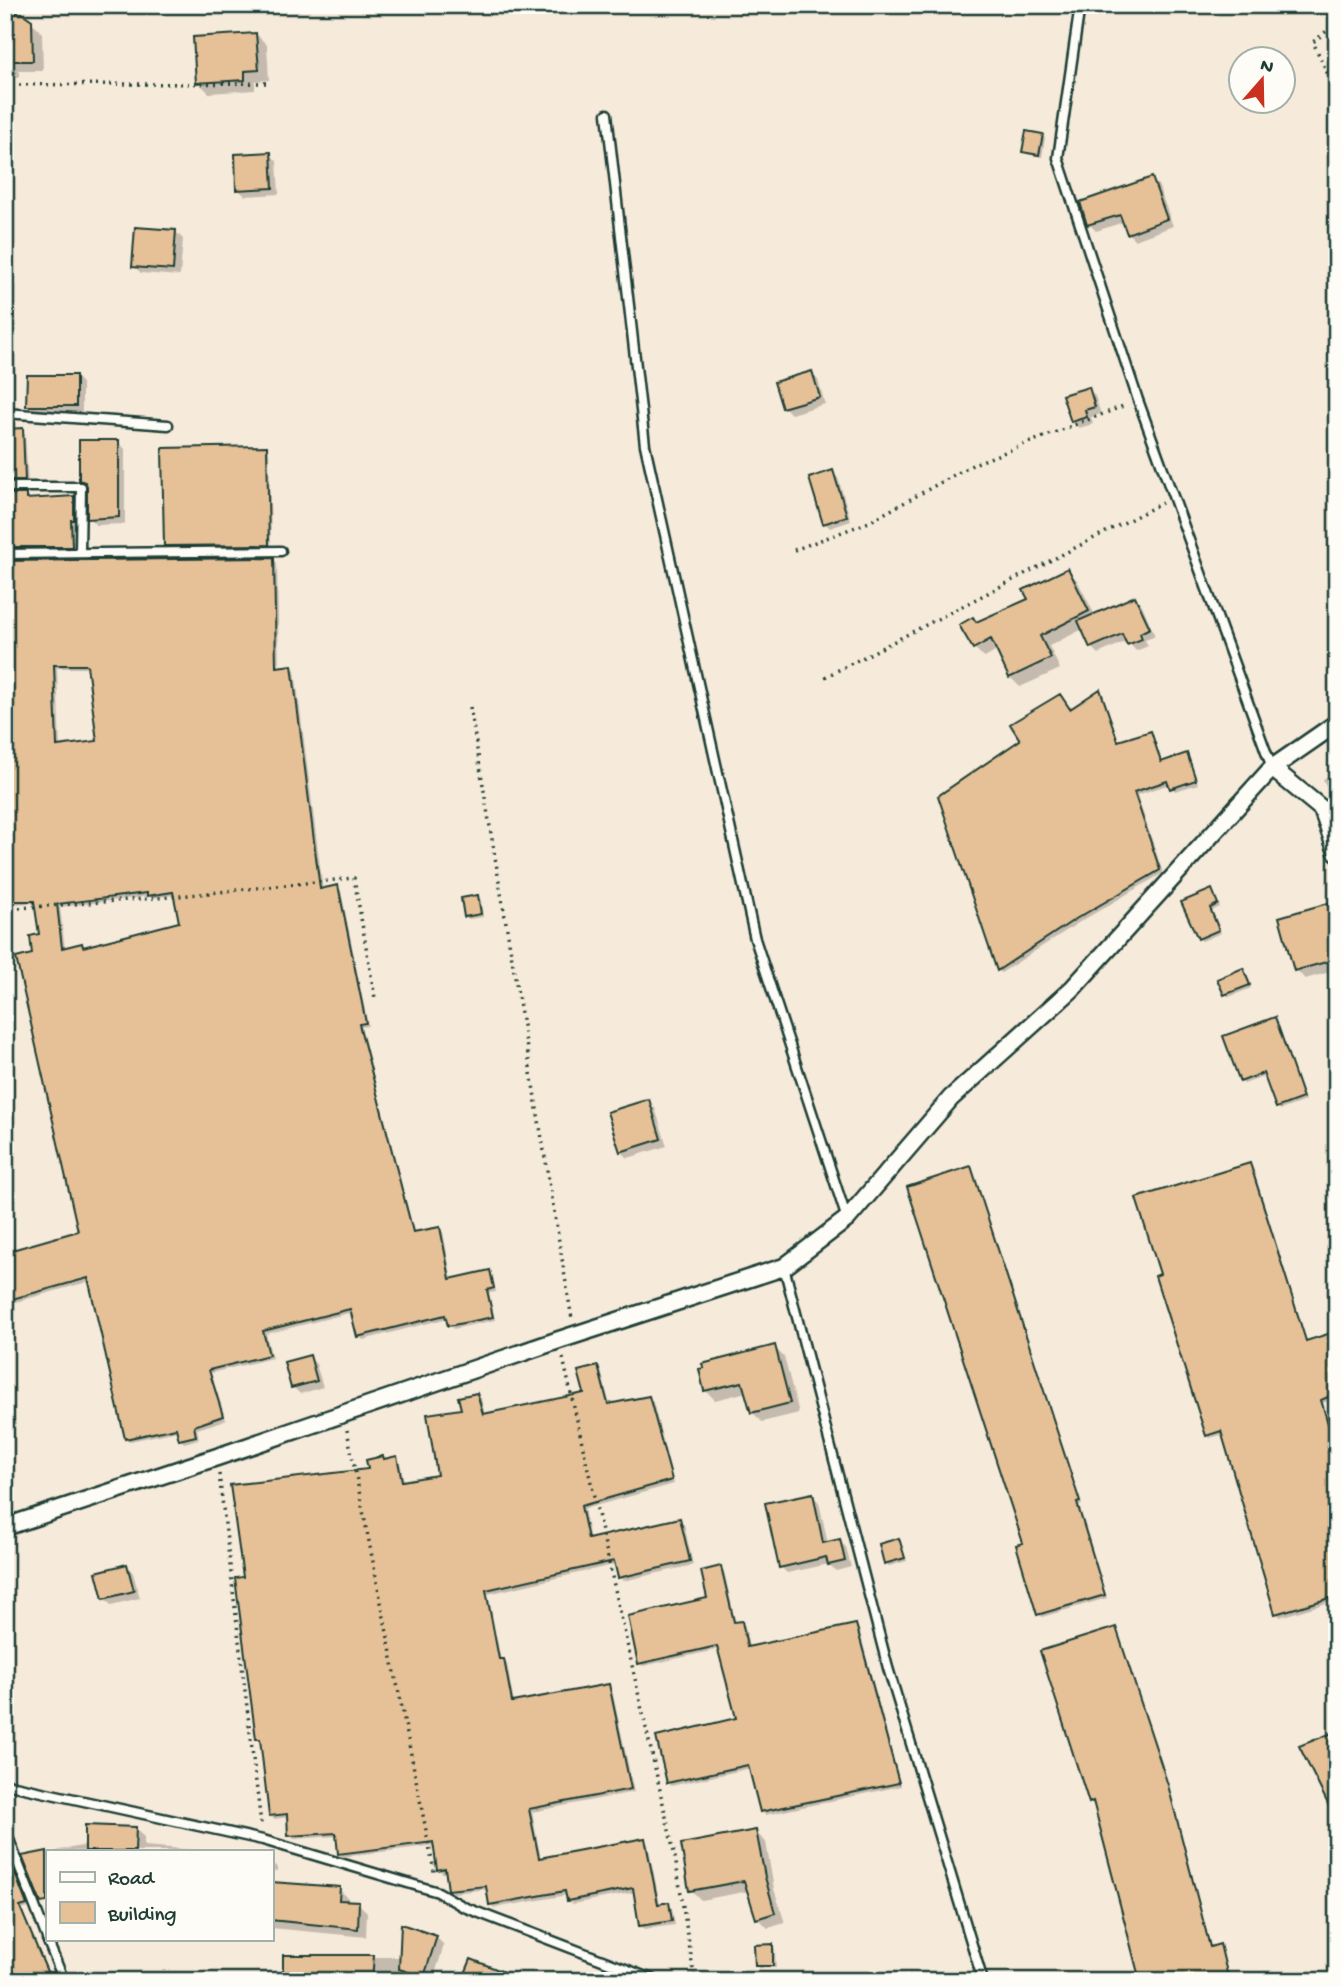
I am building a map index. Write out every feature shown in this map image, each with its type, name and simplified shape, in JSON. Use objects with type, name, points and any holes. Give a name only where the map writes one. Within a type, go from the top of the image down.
[{"type":"street","points":[[5,1527],[784,1267],[847,1219],[951,1098],[1072,989],[1272,768],[1337,723]]},
{"type":"street","points":[[1272,768],[1322,809],[1337,852]]},
{"type":"lane","points":[[1080,5],[1058,158],[1138,400],[1272,768]]},
{"type":"lane","points":[[607,114],[645,445],[755,939],[847,1219]]},
{"type":"lane","points":[[5,414],[168,425]]},
{"type":"lane","points":[[5,487],[81,487],[80,553]]},
{"type":"lane","points":[[5,554],[281,551]]},
{"type":"lane","points":[[784,1267],[888,1668],[983,1981]]},
{"type":"lane","points":[[5,1781],[9,1785],[263,1840],[439,1892],[464,1907],[657,1981]]},
{"type":"lane","points":[[5,1829],[46,1936]]},
{"type":"lane","points":[[47,1940],[64,1981]]},
{"type":"path","points":[[1337,23],[1313,42],[1337,94]]},
{"type":"path","points":[[5,85],[270,83]]},
{"type":"path","points":[[794,550],[869,522],[986,459],[1138,400]]},
{"type":"path","points":[[825,677],[1173,497]]},
{"type":"path","points":[[470,707],[572,1319],[559,1340],[675,1857],[695,1981]]},
{"type":"path","points":[[5,909],[170,897],[354,878],[375,998]]},
{"type":"path","points":[[344,1415],[439,1892]]},
{"type":"path","points":[[217,1457],[263,1840]]},
{"type":"building","points":[[5,13],[22,13],[32,20],[33,61],[5,61]]},
{"type":"building","points":[[256,33],[259,70],[245,71],[245,80],[196,83],[193,37]]},
{"type":"building","points":[[1026,131],[1043,134],[1039,155],[1022,152]]},
{"type":"building","points":[[271,152],[273,188],[236,190],[235,154]]},
{"type":"building","points":[[1152,177],[1167,219],[1127,234],[1120,215],[1087,225],[1080,202]]},
{"type":"building","points":[[135,227],[176,230],[173,270],[132,267]]},
{"type":"building","points":[[812,371],[820,397],[782,408],[774,382]]},
{"type":"building","points":[[27,375],[76,375],[76,406],[26,406]]},
{"type":"building","points":[[1089,387],[1095,407],[1085,410],[1087,417],[1071,422],[1062,395]]},
{"type":"building","points":[[23,428],[25,480],[5,480],[5,429]]},
{"type":"building","points":[[79,440],[119,440],[119,517],[87,519],[87,486],[79,480]]},
{"type":"building","points":[[267,446],[269,545],[164,546],[162,448]]},
{"type":"building","points":[[833,470],[847,516],[823,524],[809,478]]},
{"type":"building","points":[[5,494],[26,494],[26,499],[74,496],[72,547],[5,547]]},
{"type":"building","points":[[274,558],[276,667],[292,665],[320,889],[338,885],[366,1023],[359,1024],[413,1232],[440,1227],[450,1279],[490,1270],[494,1288],[487,1290],[493,1317],[448,1326],[445,1315],[357,1337],[350,1309],[263,1331],[269,1355],[209,1370],[223,1416],[194,1426],[196,1436],[179,1440],[176,1428],[125,1439],[88,1278],[5,1301],[5,1252],[78,1231],[16,958],[32,954],[30,936],[39,934],[34,901],[5,901],[5,561]],"holes":[[[54,665],[87,665],[97,741],[57,746]],[[173,892],[179,922],[83,947],[82,943],[62,948],[57,904]]]},
{"type":"building","points":[[1068,568],[1089,611],[1040,636],[1051,658],[1009,678],[991,639],[973,649],[959,625],[973,617],[976,622],[1028,599],[1023,590]]},
{"type":"building","points":[[1135,596],[1150,628],[1140,633],[1142,639],[1127,645],[1122,634],[1090,648],[1078,621]]},
{"type":"building","points":[[1100,689],[1118,741],[1151,731],[1161,762],[1187,753],[1196,780],[1170,789],[1167,781],[1134,792],[1160,870],[1074,920],[997,971],[938,796],[1020,740],[1010,724],[1060,694],[1070,709]]},
{"type":"building","points":[[1212,889],[1218,904],[1210,908],[1219,930],[1198,939],[1181,902]]},
{"type":"building","points":[[478,895],[481,914],[464,917],[461,898]]},
{"type":"building","points":[[1332,902],[1337,917],[1337,959],[1294,971],[1279,917]]},
{"type":"building","points":[[1243,968],[1250,985],[1224,995],[1217,979]]},
{"type":"building","points":[[1275,1017],[1303,1098],[1276,1108],[1263,1073],[1240,1082],[1223,1036]]},
{"type":"building","points":[[649,1099],[661,1139],[620,1152],[607,1112]]},
{"type":"building","points":[[1250,1163],[1306,1341],[1337,1331],[1337,1393],[1321,1400],[1337,1454],[1337,1596],[1275,1614],[1221,1431],[1206,1436],[1155,1276],[1160,1274],[1136,1198]]},
{"type":"building","points":[[971,1166],[1080,1502],[1077,1503],[1105,1595],[1037,1615],[1016,1545],[1023,1543],[907,1187]]},
{"type":"building","points":[[775,1345],[790,1403],[751,1413],[742,1382],[704,1391],[699,1369],[704,1368],[702,1364]]},
{"type":"building","points":[[310,1355],[317,1381],[291,1388],[284,1362]]},
{"type":"building","points":[[598,1366],[608,1404],[649,1396],[672,1480],[581,1506],[588,1539],[680,1518],[690,1561],[618,1578],[614,1561],[486,1590],[499,1659],[504,1659],[512,1702],[609,1684],[631,1789],[529,1809],[539,1858],[645,1838],[658,1904],[669,1902],[672,1921],[639,1926],[633,1888],[567,1901],[565,1891],[489,1905],[486,1886],[448,1890],[445,1868],[437,1870],[433,1842],[338,1854],[336,1833],[288,1836],[287,1814],[269,1816],[260,1739],[256,1739],[235,1578],[243,1577],[230,1485],[368,1469],[366,1460],[383,1456],[384,1459],[397,1456],[402,1481],[437,1475],[427,1414],[461,1409],[458,1397],[477,1393],[483,1414],[584,1393],[578,1371]]},
{"type":"building","points":[[813,1493],[823,1543],[840,1539],[845,1561],[828,1565],[826,1557],[779,1568],[765,1503]]},
{"type":"building","points":[[899,1538],[905,1558],[884,1564],[879,1544]]},
{"type":"building","points":[[127,1564],[134,1591],[103,1599],[96,1572]]},
{"type":"building","points":[[721,1566],[734,1622],[742,1621],[747,1647],[856,1624],[899,1783],[760,1812],[748,1765],[667,1783],[656,1737],[736,1718],[717,1646],[638,1664],[628,1616],[707,1598],[701,1571]]},
{"type":"building","points":[[1116,1627],[1168,1785],[1210,1947],[1220,1944],[1229,1981],[1140,1981],[1093,1801],[1089,1803],[1040,1651]]},
{"type":"building","points":[[1337,1731],[1337,1822],[1299,1746]]},
{"type":"building","points":[[85,1825],[136,1827],[135,1850],[85,1850]]},
{"type":"building","points":[[756,1830],[775,1913],[756,1919],[744,1881],[689,1891],[681,1844]]},
{"type":"building","points":[[46,1851],[46,1902],[41,1903],[22,1856]]},
{"type":"building","points":[[9,1858],[27,1905],[20,1907],[51,1981],[5,1981],[5,1859]]},
{"type":"building","points":[[273,1882],[340,1887],[339,1900],[359,1901],[358,1929],[273,1920]]},
{"type":"building","points":[[401,1924],[437,1936],[424,1977],[399,1969]]},
{"type":"building","points":[[773,1944],[773,1966],[755,1966],[754,1945]]},
{"type":"building","points":[[283,1955],[374,1955],[372,1981],[283,1981]]},
{"type":"building","points":[[471,1959],[524,1980],[524,1981],[462,1981]]}]
